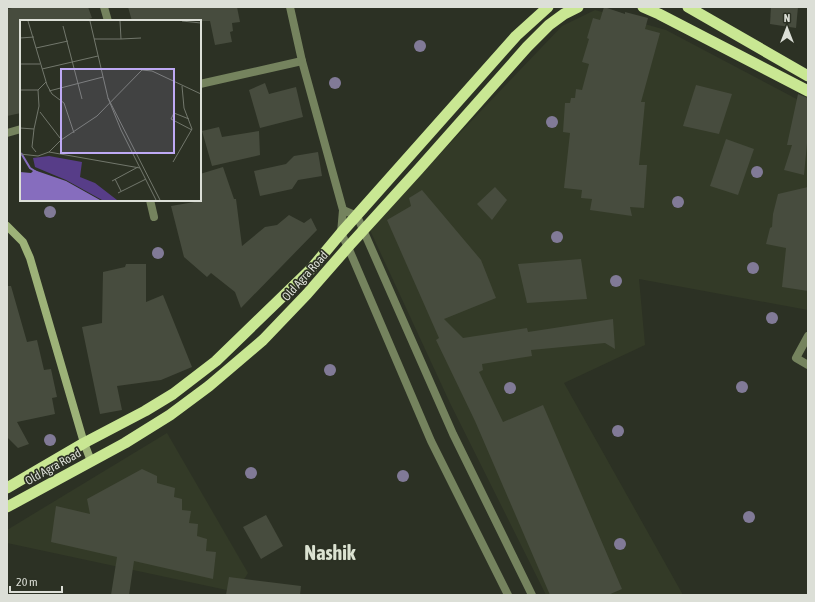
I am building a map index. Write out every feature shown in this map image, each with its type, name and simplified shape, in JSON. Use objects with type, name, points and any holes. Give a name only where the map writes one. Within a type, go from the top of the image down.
[{"type":"highway","name":"Old Agra Road","points":[[7,488],[84,443],[145,412],[173,394],[216,361],[311,269],[340,234],[516,36],[548,7]]},
{"type":"highway","name":"Old Agra Road","points":[[7,507],[125,443],[170,415],[209,386],[264,340],[308,294],[526,47],[549,25],[564,14],[578,7]]},
{"type":"highway","points":[[643,7],[808,91]]},
{"type":"highway","points":[[688,7],[808,76]]},
{"type":"main road","points":[[7,226],[23,242],[30,258],[84,443],[91,461]]},
{"type":"street","points":[[104,7],[108,20]]},
{"type":"street","points":[[290,7],[302,61],[343,210],[340,234],[348,247],[431,441],[508,595]]},
{"type":"street","points":[[201,84],[302,61]]},
{"type":"street","points":[[7,133],[20,129]]},
{"type":"street","points":[[150,201],[154,217]]},
{"type":"street","points":[[343,210],[357,216],[453,434],[532,595]]},
{"type":"street","points":[[808,336],[796,358],[808,365]]},
{"type":"shaded area","points":[[595,10],[666,30],[808,105],[808,310],[639,279],[645,345],[564,383],[683,595],[546,595],[450,403],[369,228],[562,26]]},
{"type":"shaded area","points":[[167,433],[248,573],[236,592],[7,543],[7,530]]},
{"type":"building","points":[[17,7],[88,7],[92,18],[86,20],[20,20],[20,113],[7,116],[7,9]]},
{"type":"building","points":[[128,7],[237,7],[240,22],[232,23],[233,31],[230,32],[232,42],[215,45],[210,21],[132,20]]},
{"type":"building","points":[[604,7],[625,14],[625,12],[648,18],[645,29],[660,33],[641,102],[645,102],[639,165],[647,165],[644,208],[630,207],[632,216],[590,210],[592,199],[581,198],[582,190],[564,188],[570,133],[563,132],[565,103],[570,103],[571,98],[575,98],[576,89],[582,90],[589,64],[582,62],[589,39],[587,38],[593,18],[600,20]]},
{"type":"building","points":[[771,7],[798,7],[796,28],[770,24]]},
{"type":"building","points":[[265,83],[269,94],[296,87],[303,117],[260,128],[249,90]]},
{"type":"building","points":[[696,85],[732,94],[719,134],[683,126]]},
{"type":"building","points":[[798,94],[808,98],[808,133],[804,175],[784,170],[792,145],[787,145]]},
{"type":"building","points":[[219,127],[222,137],[259,131],[260,155],[212,166],[202,131]]},
{"type":"building","points":[[726,139],[754,149],[738,195],[710,186]]},
{"type":"building","points":[[318,152],[322,176],[298,180],[292,189],[260,196],[254,171],[286,164],[294,156]]},
{"type":"building","points":[[223,167],[234,199],[236,199],[242,246],[265,227],[277,225],[289,215],[304,223],[311,218],[317,230],[241,308],[235,292],[211,273],[207,277],[184,257],[171,206],[201,201],[201,174]]},
{"type":"building","points":[[495,187],[507,200],[492,220],[477,204]]},
{"type":"building","points":[[808,187],[808,291],[782,287],[786,248],[766,244],[770,228],[772,227],[773,214],[778,194]]},
{"type":"building","points":[[422,190],[481,260],[496,298],[444,319],[463,338],[527,328],[528,332],[613,319],[615,349],[605,343],[531,350],[532,356],[482,364],[483,370],[479,372],[503,422],[543,405],[622,589],[608,595],[550,595],[475,421],[436,340],[439,338],[387,220],[411,206],[409,198]]},
{"type":"building","points":[[581,259],[587,299],[527,303],[518,264]]},
{"type":"building","points":[[126,264],[146,264],[146,302],[163,295],[192,367],[161,380],[117,386],[122,410],[100,414],[82,327],[102,323],[103,272],[125,267]]},
{"type":"building","points":[[7,286],[11,286],[27,342],[37,340],[44,370],[51,369],[57,397],[52,398],[55,414],[17,422],[29,444],[18,448],[7,437]]},
{"type":"building","points":[[142,469],[157,476],[157,483],[175,488],[174,497],[182,499],[182,510],[191,511],[189,523],[198,524],[197,536],[207,539],[206,551],[216,552],[213,579],[134,561],[129,595],[111,595],[117,557],[51,542],[56,506],[90,514],[87,499]]},
{"type":"building","points":[[266,515],[283,546],[261,559],[243,527]]},
{"type":"building","points":[[229,577],[301,586],[300,595],[226,595]]},
{"type":"district","name":"Nashik","points":[[330,553]]}]
